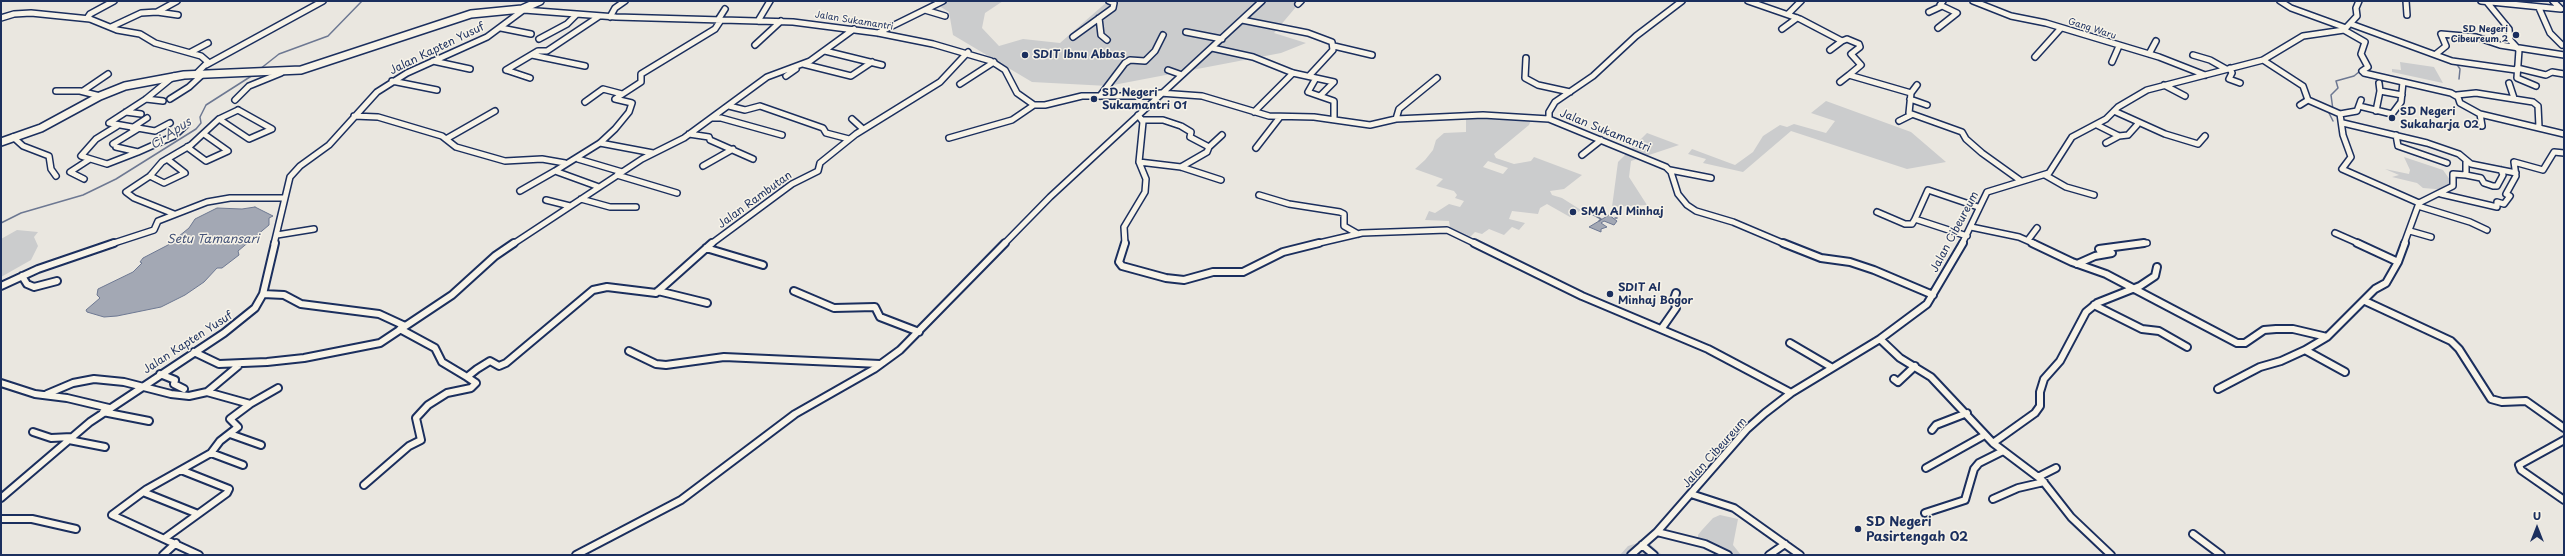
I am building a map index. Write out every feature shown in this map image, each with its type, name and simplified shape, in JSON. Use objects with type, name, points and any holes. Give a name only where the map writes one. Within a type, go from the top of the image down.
[{"type":"main road","points":[[1,142],[41,128],[100,96],[125,86],[174,76],[199,74],[280,73],[309,69],[475,13],[525,9],[540,1]]},
{"type":"street","points":[[90,19],[88,18],[90,14],[114,1]]},
{"type":"street","points":[[157,12],[177,1]]},
{"type":"street","points":[[206,65],[323,1]]},
{"type":"street","points":[[610,17],[615,8],[624,1]]},
{"type":"street","points":[[758,21],[770,1]]},
{"type":"street","points":[[878,33],[943,1]]},
{"type":"street","points":[[1073,37],[1114,6],[1114,3],[1109,1]]},
{"type":"street","points":[[576,555],[681,500],[734,462],[795,414],[880,364],[919,332],[1050,197],[1141,118],[1159,94],[1222,39],[1262,1]]},
{"type":"street","points":[[1549,119],[1552,106],[1593,76],[1636,36],[1682,1]]},
{"type":"street","points":[[1748,1],[1788,14],[1842,41]]},
{"type":"street","points":[[1788,14],[1801,1]]},
{"type":"street","name":"Gang Waru","points":[[1973,1],[1981,2],[2012,16],[2061,28],[2149,54],[2205,75]]},
{"type":"street","points":[[2280,1],[2291,8],[2345,29],[2365,42],[2361,54],[2368,67],[2361,72],[2457,95],[2476,93],[2514,98],[2537,104],[2539,127]]},
{"type":"street","points":[[2045,175],[2051,172],[2072,136],[2097,125],[2131,98],[2164,85],[2263,60],[2304,36],[2345,29],[2357,16],[2356,8],[2359,1]]},
{"type":"street","points":[[2406,1],[2407,15]]},
{"type":"street","points":[[2481,1],[2562,9]]},
{"type":"street","points":[[2553,1],[2562,9]]},
{"type":"street","points":[[2487,2],[2509,29],[2510,40],[2517,48],[2520,59],[2516,69],[2518,78],[2536,86]]},
{"type":"street","points":[[1929,12],[1942,3],[1957,13],[1938,28]]},
{"type":"street","points":[[2540,8],[2542,19],[2550,33],[2562,45]]},
{"type":"street","name":"Jalan Sukamantri","points":[[525,9],[598,17],[781,22],[854,29],[878,33],[968,52],[994,62],[1005,70],[1017,93],[1034,105],[1046,105],[1077,97],[1159,94],[1202,96],[1254,112],[1280,117],[1307,116],[1372,125],[1396,119],[1503,115],[1549,119],[1644,156],[1670,170],[1711,178]]},
{"type":"street","name":"Jalan Kapten Yusuf","points":[[1,498],[5,492],[106,410],[241,321],[258,304],[263,294],[285,198],[293,173],[329,145],[377,92],[392,81],[487,37],[525,9]]},
{"type":"street","points":[[520,191],[600,143],[615,130],[631,110],[631,102],[615,100],[641,82],[639,76],[642,73],[686,48],[714,28],[725,9]]},
{"type":"street","points":[[925,10],[945,16]]},
{"type":"street","points":[[111,27],[137,14],[157,12],[178,15]]},
{"type":"street","points":[[1,13],[43,14],[90,19],[111,27],[140,34],[158,44],[191,52],[208,60],[206,65],[189,87],[170,99]]},
{"type":"street","points":[[1,18],[14,14]]},
{"type":"street","points":[[539,39],[566,24],[576,15]]},
{"type":"street","points":[[530,78],[506,71],[539,51],[547,51],[598,17]]},
{"type":"street","points":[[1099,18],[1101,35],[1107,40]]},
{"type":"street","points":[[1782,29],[1797,18]]},
{"type":"street","points":[[1242,20],[1308,33],[1330,40],[1334,46],[1372,55]]},
{"type":"street","points":[[755,45],[781,22]]},
{"type":"street","points":[[2351,24],[2452,61],[2516,69],[2546,75],[2552,72],[2564,74]]},
{"type":"street","points":[[501,28],[531,34]]},
{"type":"street","points":[[2035,57],[2061,28]]},
{"type":"street","points":[[786,76],[825,51],[854,29]]},
{"type":"street","points":[[1186,32],[1222,39]]},
{"type":"street","points":[[2436,54],[2446,46],[2442,34],[2476,37],[2517,48],[2564,55]]},
{"type":"street","points":[[1100,96],[1125,63],[1130,60],[1145,61],[1155,51],[1158,41],[1163,35]]},
{"type":"street","points":[[1830,50],[1847,39],[1860,46],[1851,54],[1861,65],[1840,82]]},
{"type":"street","points":[[2149,54],[2156,41]]},
{"type":"street","points":[[191,52],[208,43]]},
{"type":"street","points":[[1309,76],[1324,62],[1334,46]]},
{"type":"street","points":[[2112,62],[2119,46]]},
{"type":"street","points":[[1212,48],[1253,57],[1293,73],[1334,83],[1320,96]]},
{"type":"street","points":[[825,51],[882,65]]},
{"type":"street","name":"Jalan Rambutan","points":[[658,292],[706,248],[792,184],[818,171],[820,164],[849,139],[940,82],[968,52]]},
{"type":"street","points":[[532,55],[584,66]]},
{"type":"street","points":[[2193,55],[2210,60],[2212,63],[2228,68],[2232,73],[2229,79],[2240,83]]},
{"type":"street","points":[[1526,58],[1524,78],[1538,85],[1570,92]]},
{"type":"street","points":[[2263,60],[2303,86],[2308,100],[2340,114],[2357,110],[2360,106],[2361,100]]},
{"type":"street","points":[[433,61],[470,69]]},
{"type":"street","points":[[194,352],[219,364],[291,359],[346,348],[376,345],[452,295],[479,268],[495,256],[620,173],[653,153],[690,134],[767,77],[801,65],[851,76],[872,62]]},
{"type":"street","points":[[960,84],[994,62]]},
{"type":"street","points":[[1168,70],[1182,75]]},
{"type":"street","points":[[236,100],[249,86],[280,73]]},
{"type":"street","points":[[1254,112],[1293,73]]},
{"type":"street","points":[[82,91],[108,74]]},
{"type":"street","points":[[1849,74],[1911,92]]},
{"type":"street","points":[[170,123],[155,131],[117,126],[109,123],[146,99],[174,76]]},
{"type":"street","points":[[1316,78],[1308,92],[1334,102],[1334,119]]},
{"type":"street","points":[[1396,119],[1399,109],[1437,78]]},
{"type":"street","points":[[392,81],[437,90]]},
{"type":"street","points":[[2360,106],[2392,114],[2402,95],[2403,82]]},
{"type":"street","points":[[2376,111],[2380,91],[2379,83]]},
{"type":"street","points":[[2509,83],[2514,98]]},
{"type":"street","points":[[1917,85],[1911,92],[1908,113],[1962,132],[1974,147],[2021,181]]},
{"type":"street","points":[[2164,85],[2185,96]]},
{"type":"street","points":[[585,102],[603,89],[622,94]]},
{"type":"street","points":[[56,91],[82,91],[100,96]]},
{"type":"street","points":[[2380,91],[2402,95]]},
{"type":"street","points":[[2457,95],[2460,103],[2480,114],[2564,134]]},
{"type":"street","points":[[146,99],[163,101]]},
{"type":"street","points":[[1910,99],[1927,105]]},
{"type":"street","points":[[2300,105],[2308,100]]},
{"type":"street","points":[[949,138],[1012,120],[1034,105]]},
{"type":"street","points":[[729,106],[745,110],[760,106],[822,128],[826,133],[849,139]]},
{"type":"street","points":[[174,214],[125,193],[150,176],[167,159],[204,134],[219,119],[240,110],[272,130],[249,140],[219,119]]},
{"type":"street","points":[[446,139],[495,111]]},
{"type":"street","points":[[2114,111],[2165,134],[2198,144],[2206,136]]},
{"type":"street","points":[[126,112],[140,114]]},
{"type":"street","points":[[2340,114],[2343,123],[2343,135],[2351,156],[2342,169],[2419,204],[2470,222],[2487,230]]},
{"type":"street","points":[[2480,114],[2482,126]]},
{"type":"street","points":[[1899,121],[1911,115]]},
{"type":"street","points":[[354,116],[376,116],[446,139],[453,145],[505,161],[542,159],[565,164]]},
{"type":"street","points":[[1256,148],[1280,117]]},
{"type":"street","points":[[132,128],[147,118]]},
{"type":"street","points":[[712,118],[721,118],[782,135]]},
{"type":"street","points":[[852,118],[863,129]]},
{"type":"street","points":[[1141,118],[1162,120],[1181,126],[1191,132],[1189,135],[1190,137],[1209,147]]},
{"type":"street","points":[[1141,118],[1139,162],[1146,179],[1145,192],[1124,227],[1125,244],[1119,262],[1122,266],[1184,280],[1213,272],[1243,272],[1283,252],[1358,234],[1428,229],[1447,230],[1582,296],[1662,328],[1733,362],[1791,393]]},
{"type":"street","points":[[2343,123],[2396,135],[2451,152],[2462,157],[2466,162],[2516,173]]},
{"type":"street","points":[[117,126],[96,139],[81,156],[107,164],[174,136],[187,124]]},
{"type":"street","points":[[2097,125],[2120,136]]},
{"type":"street","points":[[2106,143],[2120,136],[2128,135],[2137,125]]},
{"type":"street","points":[[138,152],[114,145],[139,128]]},
{"type":"street","points":[[186,147],[206,160],[228,151],[204,134]]},
{"type":"street","points":[[690,134],[708,137],[710,140],[753,159]]},
{"type":"street","points":[[1181,167],[1207,152],[1209,147],[1222,135]]},
{"type":"street","points":[[2396,135],[2398,146],[2447,163]]},
{"type":"street","points":[[13,137],[23,146],[49,156],[51,169],[56,176]]},
{"type":"street","points":[[1582,156],[1601,140]]},
{"type":"street","points":[[600,143],[653,153]]},
{"type":"street","points":[[703,166],[733,149]]},
{"type":"street","points":[[2441,194],[2497,207],[2497,202],[2504,204],[2510,196],[2506,194],[2507,189],[2514,181],[2516,173],[2514,162],[2543,170],[2554,152],[2564,153]]},
{"type":"street","points":[[84,179],[70,172],[90,159]]},
{"type":"street","points":[[150,176],[164,183],[185,173],[167,159]]},
{"type":"street","points":[[578,159],[677,193]]},
{"type":"street","points":[[1139,162],[1181,167],[1222,180]]},
{"type":"street","points":[[2466,162],[2466,175]]},
{"type":"street","points":[[1670,170],[1678,194],[1687,205],[1696,211],[1733,222],[1801,252],[1868,268],[1933,295]]},
{"type":"street","points":[[2218,389],[2260,367],[2281,361],[2327,338],[2365,301],[2375,289],[2386,283],[2398,262],[2419,204],[2441,194],[2454,184],[2453,174],[2481,178],[2484,184],[2495,187],[2503,175],[2501,170]]},
{"type":"street","points":[[555,171],[598,187]]},
{"type":"street","points":[[2045,175],[2066,187],[2094,195]]},
{"type":"street","name":"Jalan Cibeureum","points":[[1631,555],[1657,532],[1692,494],[1747,429],[1791,393],[1831,367],[1880,339],[1927,304],[1967,236],[1978,207],[1989,190],[2045,175]]},
{"type":"street","points":[[1877,212],[1907,225],[1912,224],[1928,190],[1978,207]]},
{"type":"street","points":[[1259,195],[1289,204],[1342,212],[1344,226],[1358,234]]},
{"type":"street","points":[[1,286],[22,276],[154,230],[157,227],[156,222],[214,200],[285,198]]},
{"type":"street","points":[[581,199],[610,207],[636,207]]},
{"type":"street","points":[[546,200],[570,206]]},
{"type":"street","points":[[1915,219],[1967,236]]},
{"type":"street","points":[[1971,227],[2028,240],[2077,264],[2106,274],[2237,343],[2244,343],[2264,330],[2276,329],[2293,329],[2327,338]]},
{"type":"street","points":[[2028,240],[2037,228]]},
{"type":"street","points":[[277,235],[314,229]]},
{"type":"street","points":[[2410,231],[2431,237]]},
{"type":"street","points":[[2334,233],[2398,262]]},
{"type":"street","points":[[2102,254],[2099,249],[2148,243]]},
{"type":"street","points":[[706,248],[763,265]]},
{"type":"street","points":[[2077,264],[2102,254],[2112,253]]},
{"type":"street","points":[[1993,443],[2035,413],[2040,406],[2040,392],[2044,379],[2060,361],[2086,312],[2094,305],[2155,276],[2157,267]]},
{"type":"street","points":[[22,276],[27,284],[34,287],[43,286],[57,281]]},
{"type":"street","points":[[466,377],[490,361],[499,366],[506,363],[563,315],[585,294],[597,289],[612,288],[651,294],[658,292],[707,303]]},
{"type":"street","points":[[794,291],[834,308],[875,307],[880,317],[919,332]]},
{"type":"street","points":[[1662,328],[1677,306],[1674,299],[1676,292]]},
{"type":"street","points":[[263,294],[284,295],[301,304],[379,314],[435,348],[440,360],[476,383],[471,388],[447,393],[428,405],[416,418],[421,440],[409,446],[364,484]]},
{"type":"street","points":[[2365,301],[2451,341],[2459,348],[2491,399],[2502,402],[2517,400],[2526,401],[2564,428]]},
{"type":"street","points":[[2094,305],[2142,329],[2159,331],[2187,347]]},
{"type":"street","points":[[1880,339],[1897,355],[1931,377],[1967,413],[1993,443],[2038,476],[2071,517],[2111,555]]},
{"type":"street","points":[[1790,343],[1831,367]]},
{"type":"street","points":[[2305,350],[2345,372]]},
{"type":"street","points":[[629,351],[656,364],[666,365],[724,357],[880,364]]},
{"type":"street","points":[[207,392],[238,366]]},
{"type":"street","points":[[1894,379],[1898,382],[1915,366]]},
{"type":"street","points":[[160,374],[175,380],[174,384],[184,389]]},
{"type":"street","points":[[47,394],[66,385],[87,380],[111,380],[180,396],[207,392],[250,404]]},
{"type":"street","points":[[1,383],[35,394],[47,394],[149,421]]},
{"type":"street","points":[[200,555],[112,515],[143,492],[211,453],[220,441],[238,426],[230,419],[250,404],[278,388]]},
{"type":"street","points":[[1932,430],[1936,425],[1967,413]]},
{"type":"street","points":[[33,432],[51,438],[71,438],[105,447]]},
{"type":"street","points":[[230,434],[261,445]]},
{"type":"street","points":[[1926,468],[1985,435]]},
{"type":"street","points":[[2564,440],[2519,465],[2521,470],[2564,500]]},
{"type":"street","points":[[1925,513],[1965,500],[1974,469],[1979,463],[2003,451]]},
{"type":"street","points":[[211,453],[244,465]]},
{"type":"street","points":[[2038,476],[2056,468]]},
{"type":"street","points":[[165,538],[227,493],[229,489],[181,470]]},
{"type":"street","points":[[1993,499],[2018,488],[2044,482]]},
{"type":"street","points":[[143,492],[198,514]]},
{"type":"street","points":[[1692,494],[1734,508],[1800,555]]},
{"type":"street","points":[[1,519],[32,519],[76,530]]},
{"type":"street","points":[[1657,532],[1705,544],[1728,555]]},
{"type":"street","points":[[2193,534],[2221,555]]},
{"type":"street","points":[[163,555],[176,543]]},
{"type":"street","points":[[1769,555],[1785,544]]},
{"type":"street","points":[[1642,545],[1654,555]]},
{"type":"shaded area","points":[[931,1],[1003,1],[985,13],[982,28],[999,46],[1023,39],[1060,43],[1108,1],[1301,1],[1274,33],[1306,43],[1281,53],[1108,86],[1032,82],[953,35],[949,12]]},
{"type":"shaded area","points":[[2400,62],[2434,67],[2443,83],[2392,72],[2392,69],[2401,70]]},
{"type":"shaded area","points":[[1826,101],[1911,132],[1946,162],[1907,169],[1791,131],[1743,172],[1703,163],[1706,159],[1688,154],[1692,149],[1735,165],[1753,152],[1763,136],[1780,125],[1787,127],[1794,124],[1826,133],[1835,121],[1811,113]]},
{"type":"shaded area","points":[[1466,118],[1531,120],[1529,125],[1494,154],[1496,158],[1514,164],[1531,161],[1534,157],[1582,175],[1564,189],[1550,191],[1552,195],[1562,198],[1581,210],[1570,217],[1547,204],[1540,208],[1538,214],[1512,211],[1509,219],[1525,223],[1519,230],[1512,227],[1504,235],[1489,229],[1482,234],[1475,232],[1469,238],[1450,228],[1449,221],[1425,220],[1429,211],[1435,213],[1449,204],[1460,207],[1464,201],[1455,198],[1457,195],[1454,191],[1436,186],[1443,179],[1415,169],[1425,160],[1433,150],[1436,140],[1444,133],[1466,132]],"holes":[[[1488,161],[1508,168],[1503,174],[1483,167]]]},
{"type":"shaded area","points":[[1647,133],[1679,145],[1631,161],[1629,177],[1647,205],[1612,207],[1618,162]]},
{"type":"shaded area","points":[[2404,157],[2443,170],[2453,184],[2446,190],[2423,188],[2417,183],[2392,177],[2399,175],[2385,169],[2409,174],[2410,170]]},
{"type":"shaded area","points":[[17,230],[38,232],[34,237],[38,246],[31,260],[1,277],[1,239]]},
{"type":"shaded area","points":[[1720,515],[1738,519],[1733,545],[1741,555],[1723,555],[1698,543],[1698,535],[1713,518]]},
{"type":"shaded area","points":[[1641,542],[1650,544],[1662,555],[1620,555],[1628,546]]},
{"type":"water","name":"Setu Tamansari","points":[[255,207],[273,216],[269,218],[269,225],[238,251],[239,255],[222,268],[217,268],[204,282],[185,295],[161,307],[117,316],[104,317],[87,312],[86,310],[100,298],[97,295],[98,289],[133,272],[142,263],[140,262],[143,258],[168,245],[189,228],[195,219],[217,208],[242,209]]},
{"type":"water","points":[[1609,215],[1617,221],[1614,225],[1604,221],[1601,223],[1607,227],[1601,229],[1601,232],[1589,227]]},
{"type":"waterway","name":"Ci Apus","points":[[260,69],[279,54],[328,36],[362,1]]},
{"type":"waterway","points":[[2456,63],[2460,69],[2459,79]]},
{"type":"waterway","points":[[2333,110],[2331,95],[2338,88],[2336,81],[2354,76],[2365,67]]},
{"type":"waterway","name":"Ci Apus","points":[[1,223],[21,213],[83,195],[116,179],[196,129],[201,123],[200,117],[206,105],[253,75]]},
{"type":"waterway","points":[[2332,112],[2329,113],[2333,121]]},
{"type":"waterway","points":[[1583,209],[1601,219],[1599,221]]},
{"type":"place","name":"SD Negeri Cibeureum 2","points":[[2516,35]]},
{"type":"place","name":"SDIT Ibnu Abbas","points":[[1025,55]]},
{"type":"place","name":"SD Negeri Sukamantri 01","points":[[1094,99]]},
{"type":"place","name":"SD Negeri Sukaharja 02","points":[[2392,118]]},
{"type":"place","name":"SMA Al Minhaj","points":[[1573,212]]},
{"type":"place","name":"SDIT Al Minhaj Bogor","points":[[1610,294]]},
{"type":"place","name":"SD Negeri Pasirtengah 02","points":[[1858,529]]}]
